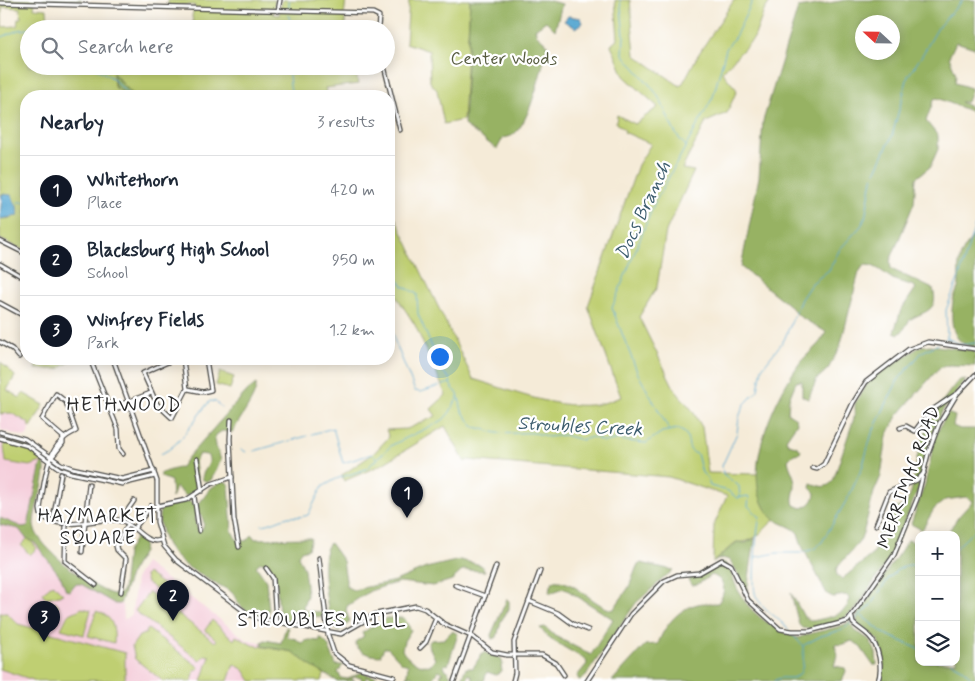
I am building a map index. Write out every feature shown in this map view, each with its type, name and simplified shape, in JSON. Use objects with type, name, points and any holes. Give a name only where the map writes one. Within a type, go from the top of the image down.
[{"type":"street","points":[[278,11],[280,0]]},
{"type":"street","points":[[0,3],[378,15],[378,20]]},
{"type":"street","points":[[386,75],[390,90]]},
{"type":"street","points":[[395,110],[400,130]]},
{"type":"street","points":[[0,241],[20,251]]},
{"type":"street","points":[[0,264],[20,276]]},
{"type":"street","points":[[0,303],[20,315]]},
{"type":"street","points":[[0,342],[12,348],[19,357]]},
{"type":"street","points":[[813,468],[817,469],[824,464],[858,394],[876,372],[909,349],[928,342],[975,349]]},
{"type":"street","points":[[92,365],[118,429],[119,449],[123,454]]},
{"type":"street","points":[[115,365],[128,403],[146,444],[159,487],[157,506],[161,540],[168,552],[176,560],[248,614],[276,622],[328,632],[346,632],[376,614],[412,606],[423,608],[436,618],[470,636],[492,652],[544,656],[557,664],[564,674]]},
{"type":"street","points":[[160,365],[143,372],[159,408],[172,418],[188,388],[184,365]]},
{"type":"street","points":[[188,388],[205,392],[211,390],[207,365]]},
{"type":"street","name":"MERRIMAC ROAD","points":[[852,617],[894,555],[918,499],[934,435],[946,409],[975,375]]},
{"type":"street","points":[[110,410],[152,393]]},
{"type":"street","points":[[56,394],[66,402],[76,431],[63,437],[42,420],[56,394]]},
{"type":"street","points":[[900,428],[906,426],[915,431],[929,412],[942,405],[952,394],[957,394]]},
{"type":"street","points":[[231,420],[230,439],[234,519],[239,547]]},
{"type":"street","points":[[0,432],[25,439],[67,467],[117,478],[130,478],[154,471]]},
{"type":"street","points":[[63,437],[63,443],[48,461],[40,512],[43,517],[66,524],[120,521],[128,524],[152,542],[161,540]]},
{"type":"street","points":[[0,438],[28,446],[65,471],[113,483],[128,484],[155,476]]},
{"type":"street","points":[[197,459],[202,491]]},
{"type":"street","points":[[876,525],[889,492],[917,480],[924,472]]},
{"type":"street","points":[[53,520],[61,474]]},
{"type":"street","points":[[157,506],[181,501],[194,496],[212,484],[233,477]]},
{"type":"street","points":[[82,552],[89,484]]},
{"type":"street","points":[[194,496],[199,531]]},
{"type":"street","points":[[120,521],[134,502]]},
{"type":"street","points":[[134,529],[151,506]]},
{"type":"street","points":[[66,524],[65,561],[96,585]]},
{"type":"street","points":[[121,592],[126,559],[116,546],[128,524]]},
{"type":"street","points":[[319,558],[332,650],[344,662],[394,678]]},
{"type":"street","points":[[587,681],[631,614],[664,581],[677,575],[700,573],[722,560],[731,565],[748,600],[769,620],[789,631],[829,628],[848,621],[852,617]]},
{"type":"street","points":[[454,681],[496,566]]},
{"type":"street","points":[[266,568],[274,581],[276,622]]},
{"type":"street","points":[[514,681],[513,655],[515,639],[540,571]]},
{"type":"street","points":[[455,585],[485,596]]},
{"type":"street","points":[[529,601],[558,612],[573,624],[588,630]]},
{"type":"street","points":[[852,617],[853,623],[867,634],[876,647],[880,670],[878,681]]},
{"type":"street","points":[[420,648],[426,642],[436,618]]},
{"type":"shaded area","points":[[11,413],[29,423],[28,425],[31,427],[26,437],[1,430],[0,414]]},
{"type":"shaded area","points":[[0,439],[3,440],[6,462],[30,466],[44,461],[45,463],[33,533],[51,557],[123,606],[124,620],[132,614],[136,577],[145,563],[247,640],[293,648],[325,671],[322,681],[0,681]]},
{"type":"green space","points":[[0,0],[82,0],[35,1],[34,8],[47,9],[48,20],[20,20],[20,75],[113,75],[114,87],[119,90],[20,90],[20,248],[0,239],[0,219],[12,218],[14,201],[2,194],[0,196]],"holes":[[[2,7],[20,8],[21,18],[18,19],[17,26],[2,27]]]},
{"type":"green space","points":[[168,0],[275,0],[273,14],[279,15],[282,0],[346,0],[345,20],[193,20],[195,5],[168,5]]},
{"type":"green space","points":[[409,0],[470,0],[463,120],[444,124],[437,90],[430,82],[429,51],[406,43]]},
{"type":"green space","name":"Center Woods","points":[[470,0],[546,0],[562,4],[555,30],[546,21],[535,29],[537,35],[547,44],[547,47],[535,94],[520,128],[513,135],[503,138],[497,149],[464,125]]},
{"type":"green space","points":[[615,0],[630,0],[635,55],[680,86],[734,0],[771,0],[764,11],[754,38],[722,72],[737,90],[727,113],[706,122],[682,169],[694,171],[666,231],[657,287],[639,317],[675,390],[692,410],[702,427],[708,473],[758,474],[764,504],[770,515],[775,519],[753,539],[736,542],[713,562],[714,525],[727,496],[669,477],[468,460],[465,462],[445,426],[381,465],[344,481],[342,475],[373,454],[389,437],[386,430],[407,429],[436,416],[431,409],[446,395],[415,325],[395,294],[395,217],[473,379],[561,404],[595,405],[621,397],[588,306],[638,165],[651,144],[624,132],[625,130],[616,123],[617,115],[635,124],[658,107],[624,76],[611,45],[618,39]]},
{"type":"green space","points":[[847,0],[975,0],[975,48],[956,42],[949,57],[956,74],[955,83],[971,88],[967,102],[960,102],[975,109],[975,113],[937,98],[934,99],[926,121],[938,136],[938,149],[930,167],[916,178],[914,203],[890,261],[891,269],[933,289],[934,303],[927,311],[909,321],[899,334],[894,332],[901,310],[916,288],[893,279],[869,265],[864,265],[859,272],[840,347],[828,369],[817,379],[808,399],[802,396],[802,381],[796,382],[789,399],[788,413],[796,418],[797,423],[786,439],[788,444],[796,446],[801,450],[800,453],[794,454],[788,460],[795,481],[794,505],[802,508],[813,501],[815,493],[810,488],[811,483],[823,487],[833,481],[855,415],[855,403],[871,378],[921,346],[930,345],[975,351],[975,366],[949,365],[939,368],[897,416],[887,436],[881,476],[874,492],[860,541],[836,569],[837,576],[842,579],[874,553],[878,534],[889,516],[895,509],[906,504],[912,487],[923,437],[944,399],[957,382],[962,379],[966,380],[943,410],[936,424],[929,442],[921,482],[892,554],[856,609],[836,624],[811,629],[802,628],[799,625],[791,593],[804,617],[812,621],[830,617],[841,612],[848,604],[849,598],[846,595],[833,597],[827,594],[802,546],[798,533],[775,520],[769,514],[760,498],[757,479],[763,437],[780,396],[799,364],[821,341],[826,332],[799,316],[790,306],[741,267],[759,177],[763,121],[798,8]]},
{"type":"green space","points":[[113,75],[129,90],[119,90],[115,87]]},
{"type":"green space","points":[[115,75],[356,75],[358,84],[325,88],[326,90],[129,90]]},
{"type":"green space","points":[[975,234],[974,347],[966,345],[956,336],[952,324],[952,316],[953,301],[959,285],[960,257]]},
{"type":"green space","points":[[1,362],[15,376],[7,390],[20,398],[23,393],[44,405],[31,427],[28,425],[29,423],[11,413],[0,414]]},
{"type":"green space","points":[[37,365],[65,365],[59,369],[36,369]]},
{"type":"green space","points":[[220,372],[234,377],[230,389],[216,385]]},
{"type":"green space","points":[[256,384],[254,395],[233,432],[222,431],[216,435],[214,441],[221,460],[211,480],[207,482],[202,479],[209,458],[207,455],[199,454],[195,461],[198,485],[196,490],[186,496],[176,487],[172,498],[171,481],[161,477],[161,473],[181,467],[247,391]]},
{"type":"green space","points":[[947,413],[955,416],[953,426],[960,429],[975,429],[975,681],[880,681],[884,665],[878,640],[857,624],[857,615],[908,540],[915,543],[915,666],[960,666],[960,531],[949,531],[973,501],[966,497],[945,500],[934,509],[922,530],[911,524],[925,484],[936,435]]},
{"type":"green space","points":[[3,440],[27,447],[44,461],[30,466],[6,462]]},
{"type":"green space","points":[[44,462],[43,484],[34,526],[45,545],[69,567],[108,593],[117,595],[123,591],[127,552],[136,537],[144,543],[143,552],[131,572],[120,604],[115,604],[81,584],[75,584],[70,591],[66,590],[61,577],[35,543],[25,537],[19,529],[0,525],[0,518],[22,527],[28,526],[41,464]]},
{"type":"green space","points":[[223,481],[228,483],[232,531],[236,539],[246,541],[252,535],[255,539],[311,538],[308,549],[301,551],[298,556],[304,569],[307,595],[303,607],[306,611],[323,612],[322,617],[313,616],[286,620],[279,612],[276,577],[267,563],[261,562],[256,566],[266,581],[269,610],[266,617],[244,609],[232,592],[188,567],[170,550],[164,540],[160,523],[161,509],[188,501],[198,505],[211,488]],"holes":[[[199,514],[204,526],[202,530],[198,530],[194,518]]]},
{"type":"green space","points":[[28,538],[37,548],[30,555],[21,545]]},
{"type":"green space","points":[[755,538],[747,591],[730,560],[722,558],[713,562],[737,542],[746,543]]},
{"type":"green space","points":[[330,543],[343,561],[347,587],[353,590],[395,581],[426,568],[460,560],[481,565],[485,571],[463,570],[452,580],[433,586],[400,582],[370,591],[347,606],[346,611],[350,622],[339,631],[333,628],[330,623],[324,581],[324,558]]},
{"type":"green space","points":[[724,562],[729,568],[743,598],[763,620],[798,638],[850,622],[854,630],[870,640],[876,653],[877,665],[873,665],[859,645],[852,641],[840,645],[835,644],[837,655],[834,666],[845,668],[846,671],[842,681],[612,681],[645,645],[658,644],[668,624],[685,609],[703,603],[718,603],[723,595],[724,587],[717,577],[712,575],[695,585],[692,585],[688,580]]},
{"type":"green space","points":[[641,563],[673,570],[636,603],[584,678],[579,680],[577,676],[587,664],[586,660],[550,639],[540,628],[545,627],[555,636],[591,655],[613,619],[564,588],[550,593],[553,581],[561,581],[568,584],[613,610],[629,587],[637,566]]},
{"type":"green space","points":[[147,573],[182,598],[178,605],[147,583],[145,576]]},
{"type":"green space","points":[[53,584],[63,594],[46,598],[42,593]]},
{"type":"green space","points":[[149,592],[215,642],[217,640],[205,630],[212,620],[234,640],[236,636],[252,645],[293,652],[309,665],[325,672],[322,681],[251,681],[244,670],[234,664],[228,681],[202,681],[210,656],[205,655],[200,661],[135,611]]},
{"type":"green space","points":[[507,599],[509,601],[509,609],[501,621],[497,637],[492,639],[491,635]]},
{"type":"green space","points":[[53,601],[59,607],[53,613],[47,607]]},
{"type":"green space","points":[[82,608],[91,610],[84,635],[61,629],[68,615]]},
{"type":"green space","points":[[96,611],[106,616],[112,623],[114,643],[88,636]]},
{"type":"green space","points":[[0,613],[7,613],[18,624],[125,653],[125,680],[36,681],[0,669]]},
{"type":"green space","points":[[386,618],[404,618],[411,630],[404,641],[402,650],[410,660],[418,664],[431,665],[435,659],[428,644],[431,640],[444,639],[452,631],[458,634],[448,665],[445,664],[444,667],[451,676],[450,681],[443,681],[440,675],[443,673],[439,670],[430,681],[413,681],[412,676],[408,676],[408,681],[406,681],[408,665],[402,663],[388,648],[384,648],[380,656],[361,651],[355,642],[364,636],[362,633]]},
{"type":"green space","points":[[286,627],[288,628],[287,637],[296,639],[301,643],[308,640],[320,641],[320,637],[328,645],[336,665],[343,665],[338,672],[341,678],[348,679],[362,672],[388,681],[374,681],[366,677],[365,681],[361,681],[362,678],[353,677],[352,680],[355,681],[337,681],[309,665],[293,652],[262,646],[262,642],[265,640],[281,643]]},
{"type":"green space","points":[[148,629],[199,667],[197,670],[195,669],[192,681],[163,681],[135,659],[132,646],[139,636],[147,633]]},
{"type":"green space","points":[[483,652],[501,658],[502,671],[496,675],[487,672],[484,681],[471,681],[472,676],[468,674],[466,681],[460,681],[466,668],[473,668]]},
{"type":"water","points":[[568,16],[581,18],[583,23],[576,28],[564,21]]},
{"type":"water","points":[[2,194],[11,195],[17,206],[18,216],[0,219]]},
{"type":"waterway","name":"Stroubles Creek","points":[[289,0],[289,8]]},
{"type":"waterway","points":[[620,0],[624,35],[623,54],[656,93],[672,127],[686,146]]},
{"type":"waterway","name":"Docs Branch","points":[[670,431],[638,374],[612,308],[654,204],[713,97],[726,49],[736,35],[753,0]]},
{"type":"waterway","points":[[740,497],[739,486],[723,474],[722,466],[737,433],[739,417],[744,405],[758,390],[762,368],[784,340],[801,299],[811,284],[829,270],[840,249],[865,219],[872,179],[892,136],[908,76],[939,26],[963,0]]},
{"type":"waterway","name":"Stroubles Creek","points":[[289,15],[290,20]]},
{"type":"waterway","points":[[0,38],[20,30]]},
{"type":"waterway","points":[[108,75],[124,90]]},
{"type":"waterway","name":"Stroubles Creek","points":[[289,75],[291,90]]},
{"type":"waterway","points":[[947,337],[946,310],[960,274],[975,225]]},
{"type":"waterway","name":"Stroubles Creek","points":[[395,275],[403,286],[417,294],[418,314],[429,340],[443,372],[450,379],[451,386],[458,394],[462,411],[474,427],[497,433],[536,433],[548,437],[564,435],[582,440],[592,437],[604,442],[619,439],[646,443],[662,432],[678,429],[685,433],[691,450],[697,454],[702,473],[707,477],[710,486],[728,491],[737,498],[748,496],[748,506],[760,517],[755,557],[754,582],[756,596],[762,605],[788,629]]},
{"type":"waterway","points":[[947,338],[961,345],[975,343]]},
{"type":"waterway","points":[[942,342],[947,338]]},
{"type":"waterway","points":[[395,341],[415,391],[421,392],[439,386]]},
{"type":"waterway","points":[[756,557],[777,553],[800,553],[814,549],[822,542],[849,496],[862,468],[872,433],[898,380],[922,352],[938,344]]},
{"type":"waterway","points":[[443,385],[450,383]]},
{"type":"waterway","points":[[262,525],[288,517],[308,515],[322,487],[336,479],[366,469],[392,445],[443,420],[458,397]]},
{"type":"waterway","points":[[161,454],[176,444],[210,401],[216,402],[221,407]]},
{"type":"waterway","points":[[312,434],[333,428],[343,463],[372,454],[378,459]]},
{"type":"waterway","points":[[254,451],[307,436]]},
{"type":"waterway","points":[[241,449],[246,452]]},
{"type":"waterway","points":[[960,544],[975,530]]},
{"type":"waterway","points":[[804,645],[821,636],[844,629],[870,606],[888,579],[897,570],[908,565],[915,565]]},
{"type":"waterway","points":[[862,616],[883,633],[915,647]]},
{"type":"waterway","name":"Stroubles Creek","points":[[790,632],[803,646]]},
{"type":"waterway","name":"Stroubles Creek","points":[[774,681],[779,678],[798,675],[803,662],[803,646]]},
{"type":"waterway","points":[[958,666],[974,681]]},
{"type":"place","name":"Whitethorn","points":[[407,518]]},
{"type":"place","name":"Blacksburg High School","points":[[173,621]]},
{"type":"place","name":"Winfrey Fields","points":[[44,642]]},
{"type":"district","name":"HETHWOOD","points":[[124,404]]},
{"type":"district","name":"HAYMARKET SQUARE","points":[[98,526]]},
{"type":"district","name":"STROUBLES MILL","points":[[322,619]]}]
